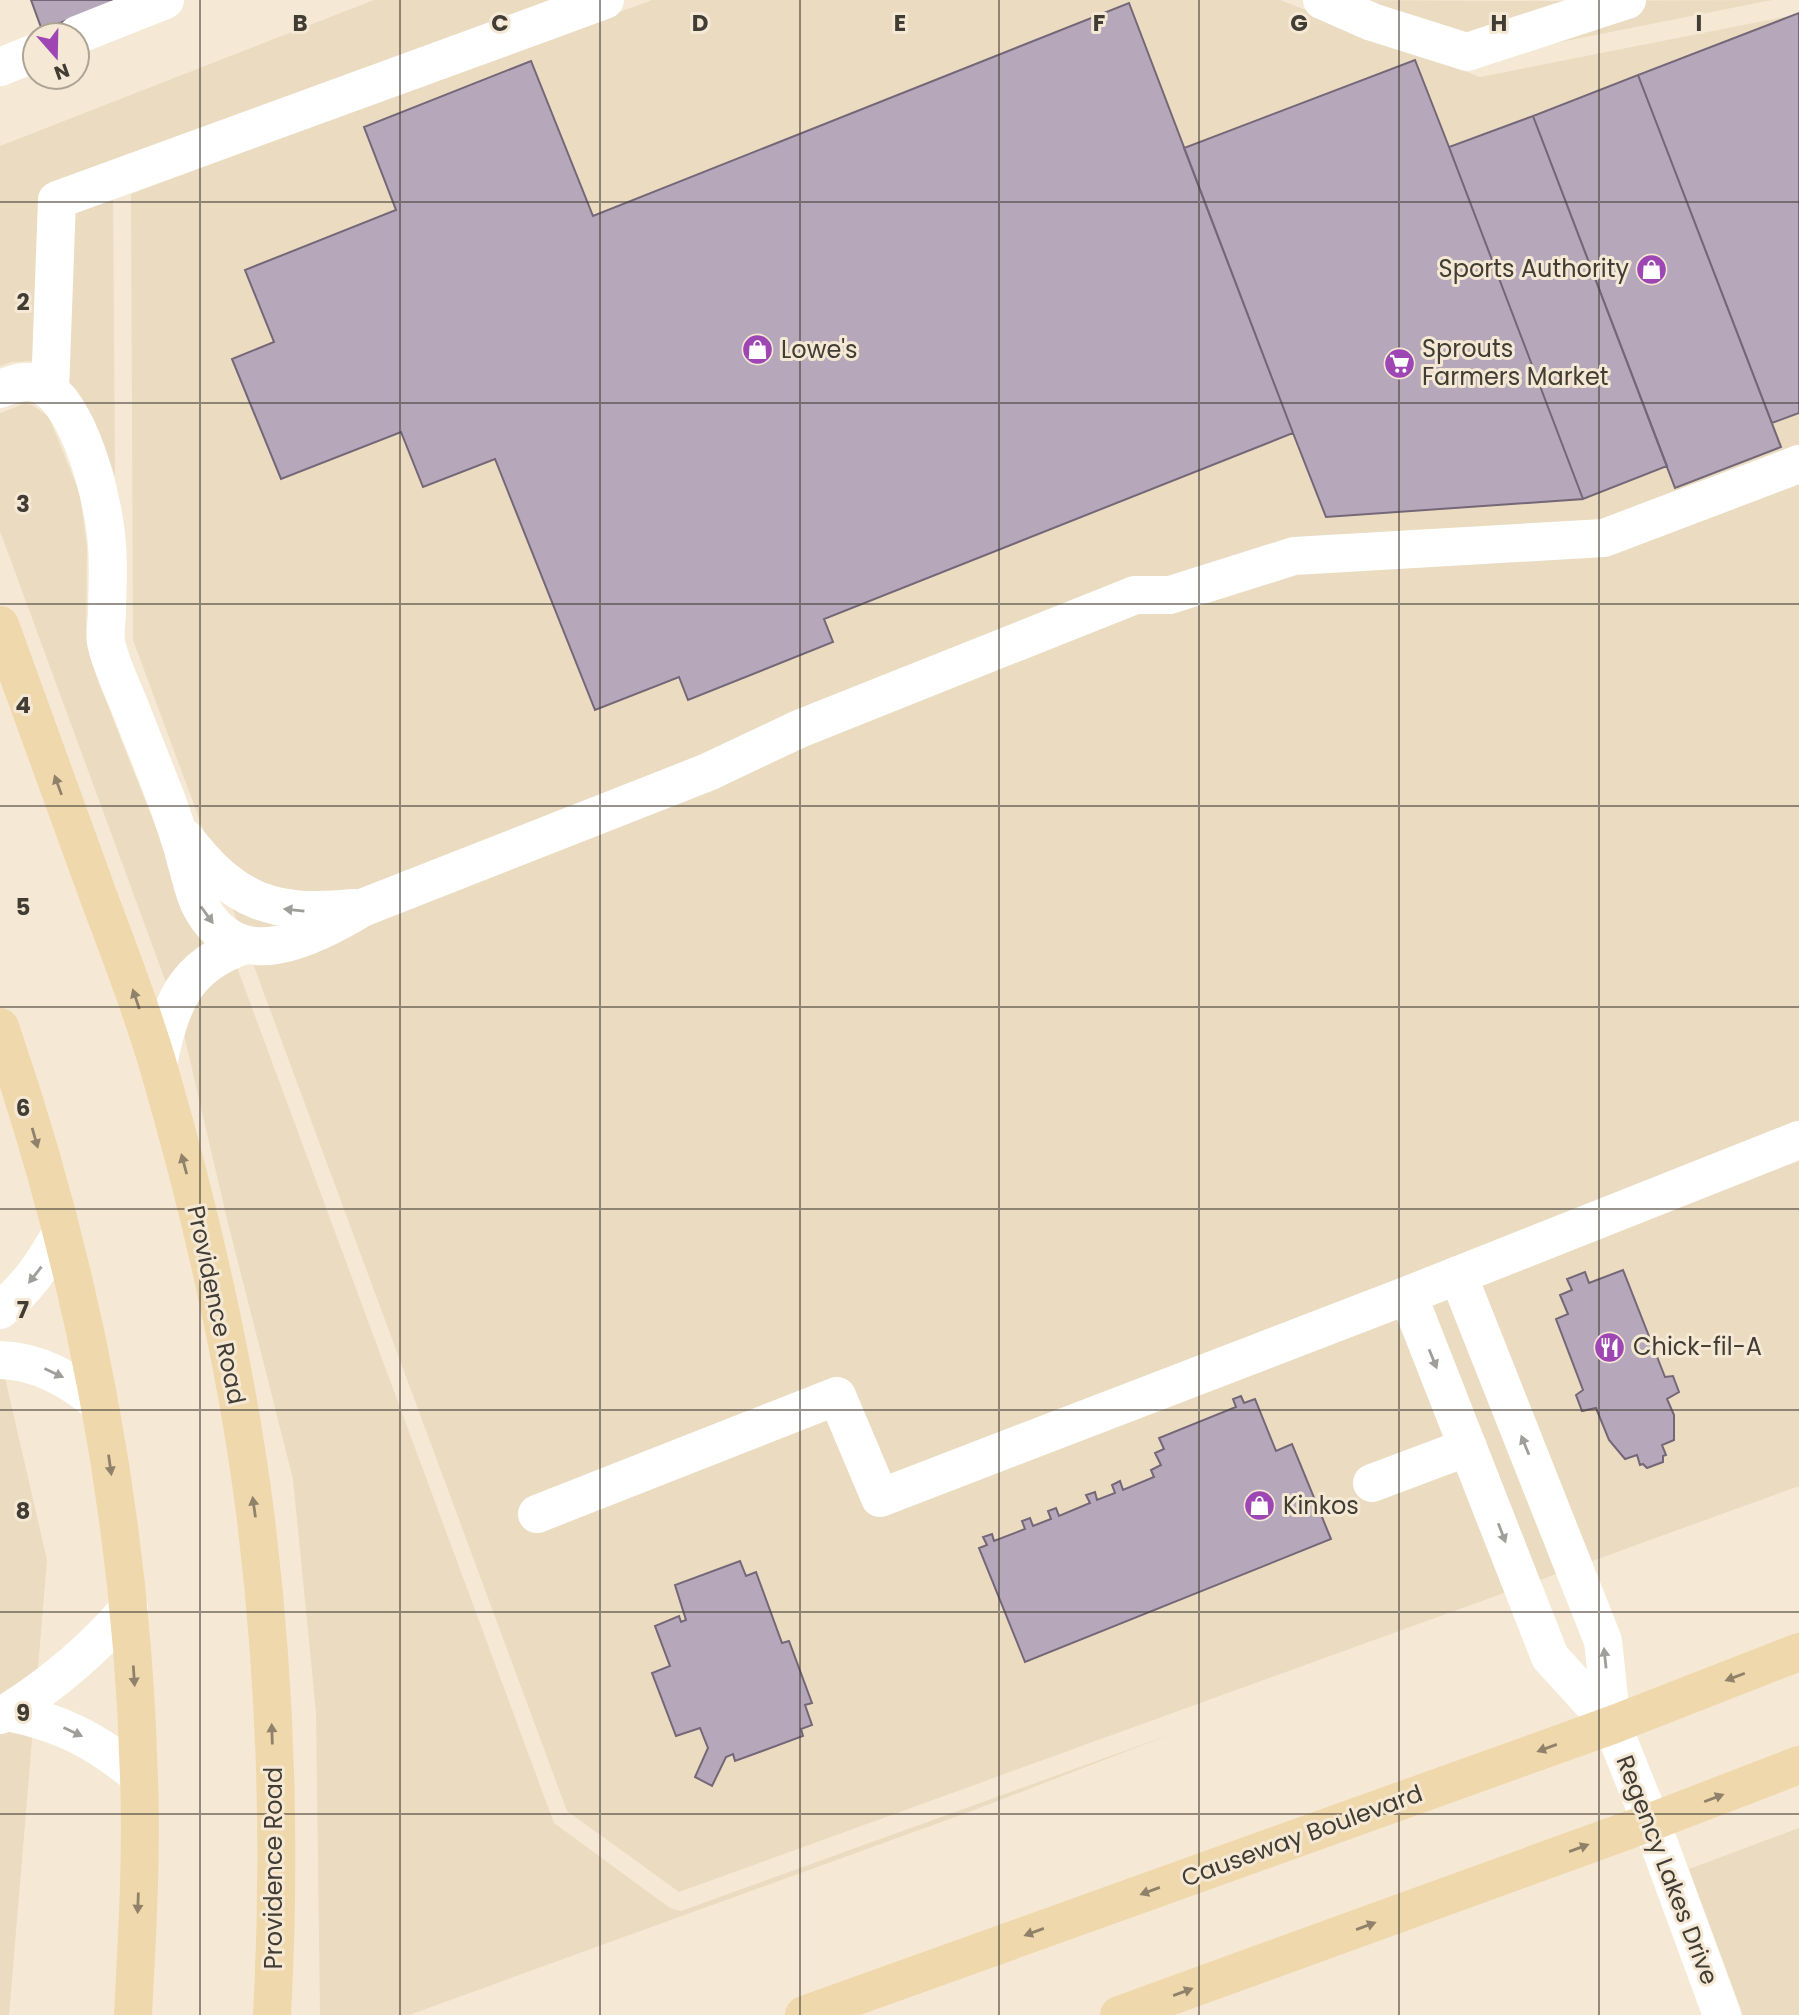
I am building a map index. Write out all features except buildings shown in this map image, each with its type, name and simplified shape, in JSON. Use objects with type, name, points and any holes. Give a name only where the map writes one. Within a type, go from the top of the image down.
[{"type":"main road","name":"Providence Road","points":[[0,625],[158,1064],[201,1230],[236,1393],[256,1520],[271,1704],[276,1827],[272,2015]]},
{"type":"main road","points":[[0,1027],[31,1121],[83,1322],[100,1404],[129,1608],[139,1776],[140,1847],[133,2015]]},
{"type":"main road","name":"Causeway Boulevard","points":[[804,2015],[1612,1726],[1799,1653]]},
{"type":"main road","points":[[1119,2015],[1651,1822],[1799,1765]]},
{"type":"main road","points":[[274,1973],[296,2015]]},
{"type":"street","points":[[91,30],[165,0]]},
{"type":"street","points":[[50,391],[57,200],[605,0]]},
{"type":"street","points":[[1322,0],[1372,22],[1467,52],[1627,0]]},
{"type":"street","points":[[0,67],[21,58]]},
{"type":"street","points":[[0,390],[20,382],[35,383],[50,391],[64,404],[76,427],[99,489],[107,548],[106,641],[177,828],[200,905],[218,930],[245,945]]},
{"type":"street","points":[[158,1064],[165,1030],[175,1003],[188,982],[221,953],[245,945],[268,946],[294,942],[332,926],[362,908],[708,772],[799,729],[1135,595],[1170,594],[1294,556],[1604,538],[1799,464]]},
{"type":"street","points":[[177,828],[221,878],[262,904],[317,912],[362,908]]},
{"type":"street","points":[[537,1514],[837,1396],[880,1499],[1408,1296],[1799,1140]]},
{"type":"street","points":[[0,1310],[28,1284],[46,1261],[61,1233]]},
{"type":"street","points":[[1458,1275],[1603,1641],[1612,1726]]},
{"type":"street","points":[[1408,1296],[1550,1657],[1612,1726]]},
{"type":"street","points":[[0,1360],[24,1362],[46,1369],[67,1379],[100,1404]]},
{"type":"street","points":[[1372,1483],[1468,1447]]},
{"type":"street","points":[[4,1714],[51,1684],[106,1635],[129,1608]]},
{"type":"street","points":[[4,1714],[57,1725],[80,1735],[110,1752],[139,1776]]},
{"type":"street","name":"Regency Lakes Drive","points":[[1612,1726],[1651,1822],[1722,2015]]},
{"type":"shaded area","points":[[374,0],[599,0],[113,192],[115,476],[94,420],[76,389],[58,372],[35,361],[12,362],[0,366],[0,146]]},
{"type":"shaded area","points":[[652,0],[1280,0],[1480,77],[1799,14],[1799,1486],[679,1892],[567,1811],[133,640],[131,194]]},
{"type":"shaded area","points":[[1331,0],[1553,1],[1772,0],[1480,58]]},
{"type":"shaded area","points":[[24,404],[32,405],[49,417],[80,494],[87,547],[86,639],[99,683],[167,856],[192,846],[554,1823],[670,1908],[681,1911],[1174,1733],[969,1812],[409,2015],[320,2015],[316,1712],[293,1479],[227,1219],[182,1026],[0,531],[0,413]]},
{"type":"shaded area","points":[[0,1356],[47,1560],[9,2015],[0,2015]]},
{"type":"shaded area","points":[[1799,1828],[1799,2015],[1743,2015],[1689,1869]]},
{"type":"place","name":"Sports Authority","points":[[1652,269]]},
{"type":"place","name":"Lowe's","points":[[758,350]]},
{"type":"place","name":"Sprouts Farmers Market","points":[[1399,363]]},
{"type":"place","name":"Chick-fil-A","points":[[1610,1347]]},
{"type":"place","name":"Kinkos","points":[[1260,1506]]}]
